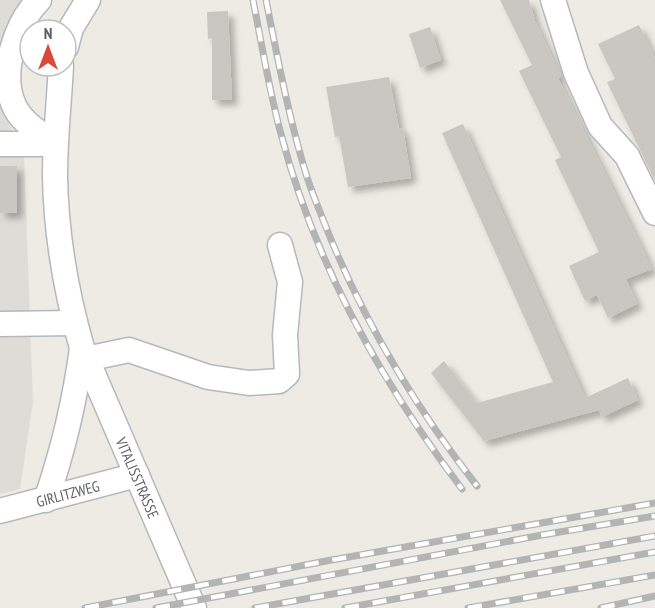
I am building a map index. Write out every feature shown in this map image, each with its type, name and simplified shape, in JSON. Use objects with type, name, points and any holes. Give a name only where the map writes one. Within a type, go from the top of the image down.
[{"type":"street","points":[[39,0],[19,30],[12,52],[8,83],[13,104],[27,123],[56,144]]},
{"type":"street","points":[[77,18],[88,0]]},
{"type":"street","points":[[553,0],[576,73],[600,126],[627,156],[655,213]]},
{"type":"street","name":"VITALISSTRASSE","points":[[61,78],[55,178],[60,242],[69,303],[84,353],[194,608]]},
{"type":"street","points":[[0,144],[56,144]]},
{"type":"street","points":[[84,353],[129,350],[208,377],[249,383],[279,381],[287,374],[285,335],[290,282],[280,245]]},
{"type":"street","points":[[0,324],[75,323]]},
{"type":"street","name":"VITALISSTRASSE","points":[[46,500],[59,463],[84,353]]},
{"type":"street","name":"GIRLITZWEG","points":[[0,512],[137,475]]},
{"type":"shaded area","points":[[0,0],[27,0],[18,18],[0,54]]},
{"type":"shaded area","points":[[0,104],[24,156],[33,401],[20,489],[0,494]]},
{"type":"building","points":[[500,0],[529,0],[535,21],[561,76],[558,78],[652,269],[626,279],[637,304],[608,318],[597,295],[585,301],[569,266],[599,252],[555,160],[561,157],[519,71],[532,65]]},
{"type":"building","points":[[228,11],[232,100],[212,100],[212,38],[208,39],[207,12]]},
{"type":"building","points":[[639,25],[655,58],[655,181],[607,82],[615,79],[598,44]]},
{"type":"building","points":[[430,27],[441,60],[420,68],[409,34]]},
{"type":"building","points":[[389,77],[399,129],[403,128],[411,178],[348,187],[339,136],[335,137],[326,87]]},
{"type":"building","points":[[463,124],[585,398],[628,378],[638,400],[602,417],[599,410],[484,441],[431,373],[444,361],[477,403],[553,382],[442,133]]},
{"type":"building","points":[[0,166],[17,166],[17,213],[0,213]]},
{"type":"railway","points":[[253,0],[281,134],[312,229],[332,275],[378,364],[404,407],[462,489]]},
{"type":"railway","points":[[266,0],[284,89],[307,177],[343,266],[375,332],[413,396],[477,486]]},
{"type":"railway","points":[[85,608],[326,561],[655,503]]},
{"type":"railway","points":[[156,608],[542,535],[655,516]]},
{"type":"railway","points":[[255,608],[655,536]]},
{"type":"railway","points":[[345,608],[655,552]]},
{"type":"railway","points":[[468,608],[655,575]]},
{"type":"railway","points":[[601,608],[655,596]]}]
